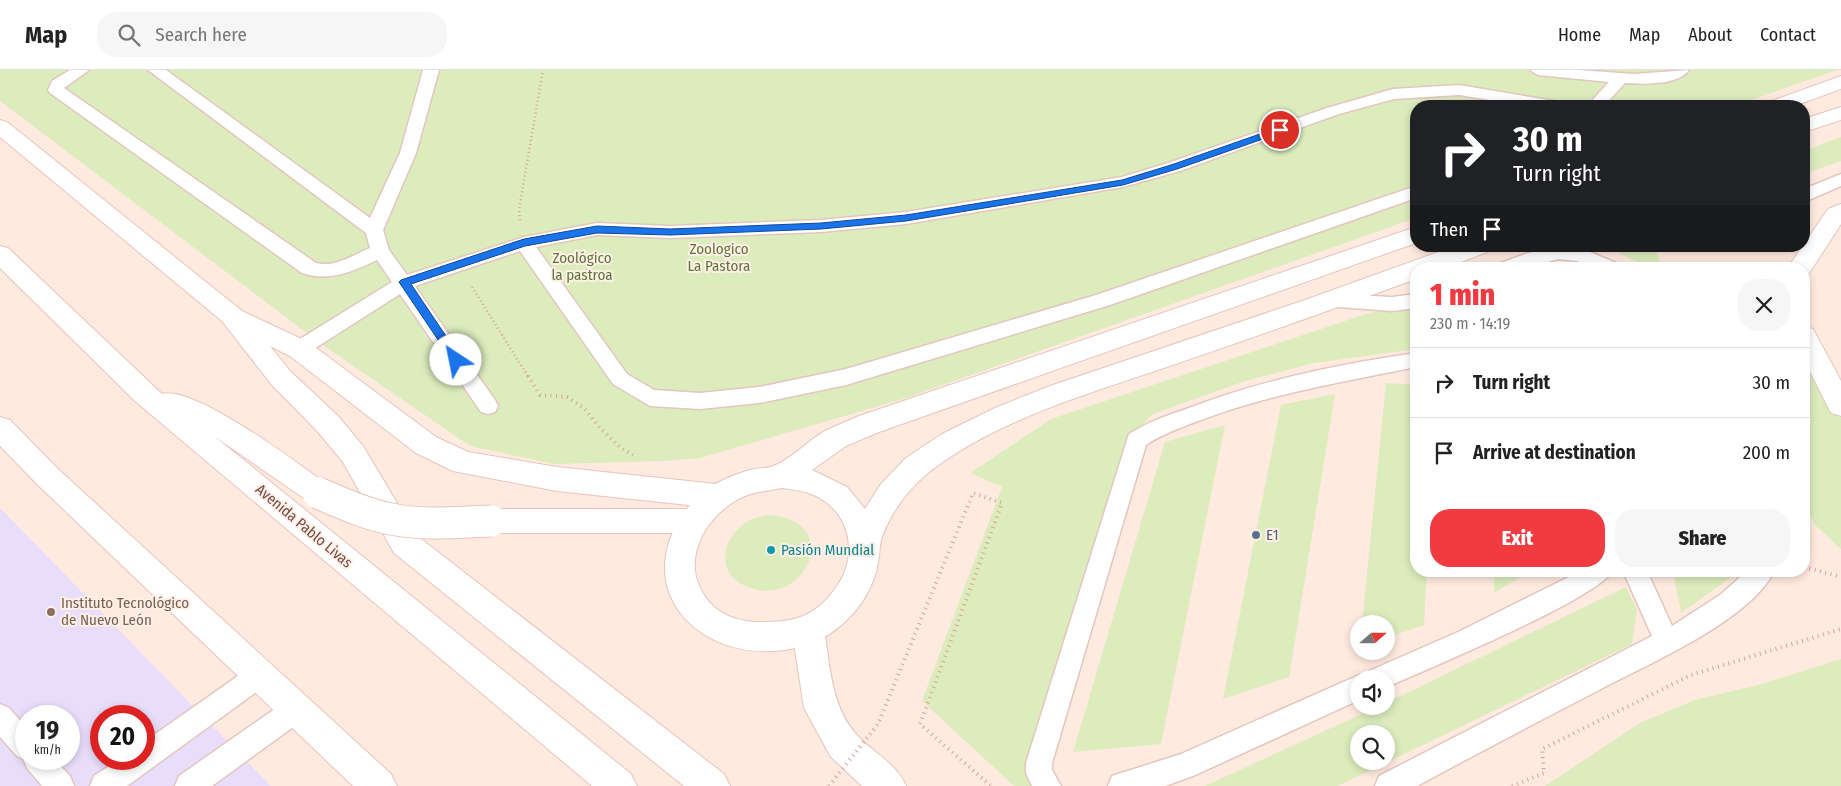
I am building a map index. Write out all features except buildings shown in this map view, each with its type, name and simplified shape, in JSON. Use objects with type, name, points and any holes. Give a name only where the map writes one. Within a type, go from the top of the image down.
[{"type":"main road","points":[[1792,100],[1841,82]]},
{"type":"main road","points":[[1810,124],[1841,113]]},
{"type":"main road","points":[[0,126],[231,315],[281,378],[328,424],[353,454],[405,544],[712,786]]},
{"type":"main road","points":[[1804,262],[1836,214],[1841,211]]},
{"type":"main road","points":[[782,476],[836,438],[869,424],[1410,237]]},
{"type":"main road","points":[[1436,262],[1463,252]]},
{"type":"main road","name":"Avenida Pablo Livas","points":[[0,254],[144,394],[619,786]]},
{"type":"main road","points":[[865,540],[856,516],[837,495],[812,482],[782,476],[751,480],[716,496],[692,521],[681,544],[678,569],[684,593],[700,614],[722,629],[749,637],[780,636],[808,630],[835,611],[853,589],[863,564],[865,540],[892,487],[925,459],[971,430],[1077,388],[1332,301],[1410,272]]},
{"type":"main road","points":[[231,315],[299,349],[426,446],[462,463],[557,479],[716,496]]},
{"type":"main road","points":[[1810,347],[1841,406]]},
{"type":"main road","points":[[144,394],[186,408],[227,430],[318,493],[364,512],[401,521],[444,523],[491,521],[692,521]]},
{"type":"main road","points":[[0,428],[48,477],[262,674],[379,786]]},
{"type":"main road","points":[[808,630],[821,708],[843,745],[888,786]]},
{"type":"lane","points":[[81,70],[58,84],[56,90],[309,268],[316,272],[328,272],[380,251]]},
{"type":"lane","points":[[156,70],[374,230],[380,251],[404,282],[488,406]]},
{"type":"lane","points":[[374,230],[408,153],[432,70]]},
{"type":"lane","points":[[1538,70],[1648,80],[1674,76],[1681,70]]},
{"type":"lane","points":[[1601,100],[1622,77]]},
{"type":"lane","points":[[299,349],[404,282],[524,243],[597,229],[670,232],[821,226],[906,218],[1123,182],[1174,167],[1333,111],[1392,94],[1459,90],[1518,100]]},
{"type":"lane","points":[[1810,193],[1841,180]]},
{"type":"lane","points":[[524,243],[620,379],[650,398],[700,400],[759,395],[846,377],[1103,300],[1410,194]]},
{"type":"lane","points":[[1524,262],[1557,252]]},
{"type":"lane","points":[[1566,252],[1580,255],[1596,262]]},
{"type":"lane","points":[[1332,301],[1392,304],[1410,302]]},
{"type":"lane","points":[[1047,786],[1039,773],[1038,763],[1137,440],[1151,430],[1213,407],[1297,382],[1410,361]]},
{"type":"lane","points":[[1395,672],[1467,640],[1582,584],[1592,577]]},
{"type":"lane","points":[[1638,577],[1667,642]]},
{"type":"lane","points":[[1388,786],[1667,642],[1732,600],[1752,584],[1757,577]]},
{"type":"lane","points":[[155,750],[262,674]]},
{"type":"lane","points":[[1122,786],[1183,766],[1350,691]]},
{"type":"lane","points":[[189,786],[298,708]]},
{"type":"lane","points":[[0,716],[15,734]]},
{"type":"lane","points":[[46,770],[60,786]]},
{"type":"lane","points":[[104,786],[126,770]]},
{"type":"path","points":[[524,243],[519,210],[543,70]]},
{"type":"path","points":[[457,264],[540,395],[567,398],[584,408],[600,428],[622,449],[637,457]]},
{"type":"path","points":[[829,786],[878,724],[973,492],[1002,503],[920,724],[991,786]]},
{"type":"path","points":[[1810,569],[1841,577]]},
{"type":"path","points":[[1512,786],[1544,773],[1542,749],[1691,675],[1841,629]]},
{"type":"shaded area","name":"Instituto Tecnológico de Nuevo León","points":[[0,508],[267,782],[270,786],[0,786]]},
{"type":"green space","name":"Zoologico La Pastora","points":[[0,70],[1837,70],[1751,100],[1410,100],[1410,220],[903,399],[700,458],[554,464],[470,446],[320,343],[0,101]]},
{"type":"green space","points":[[1841,137],[1841,161],[1810,172],[1810,149]]},
{"type":"green space","points":[[1617,252],[1656,252],[1661,262],[1636,262]]},
{"type":"green space","points":[[1410,303],[1410,350],[1314,363],[1245,381],[1153,414],[1135,433],[1042,786],[1014,786],[922,701],[1002,487],[970,473],[1051,419],[1363,315]]},
{"type":"green space","points":[[1810,346],[1841,415],[1841,549],[1816,526],[1810,516]]},
{"type":"green space","points":[[1386,383],[1410,385],[1410,577],[1427,577],[1424,625],[1395,635],[1395,615],[1363,615]]},
{"type":"green space","points":[[1335,394],[1289,677],[1223,699],[1281,405]]},
{"type":"green space","points":[[1225,425],[1161,744],[1073,752],[1165,442]]},
{"type":"green space","points":[[766,515],[791,520],[806,531],[811,546],[808,562],[799,577],[784,587],[765,591],[743,585],[735,580],[726,566],[725,558],[729,542],[739,528],[748,521]]},
{"type":"green space","points":[[1494,577],[1521,577],[1494,593]]},
{"type":"green space","points":[[1674,577],[1732,577],[1681,613]]},
{"type":"green space","points":[[1626,587],[1637,609],[1632,644],[1395,758],[1395,725],[1350,725],[1350,770],[1371,770],[1338,786],[1205,786],[1359,715],[1395,715],[1395,699]]},
{"type":"green space","points":[[1841,659],[1841,786],[1545,786],[1640,723],[1695,700],[1762,684]]},
{"type":"place","name":"E1","points":[[1256,535]]},
{"type":"place","name":"Pasión Mundial","points":[[771,550]]},
{"type":"place","name":"Instituto Tecnológico de Nuevo León","points":[[51,612]]},
{"type":"route","points":[[456,360],[404,282],[524,243],[597,229],[670,232],[821,226],[906,218],[1123,182],[1174,167],[1280,130]]},
{"type":"park label","name":"Zoológico la pastroa","points":[[582,266]]}]
